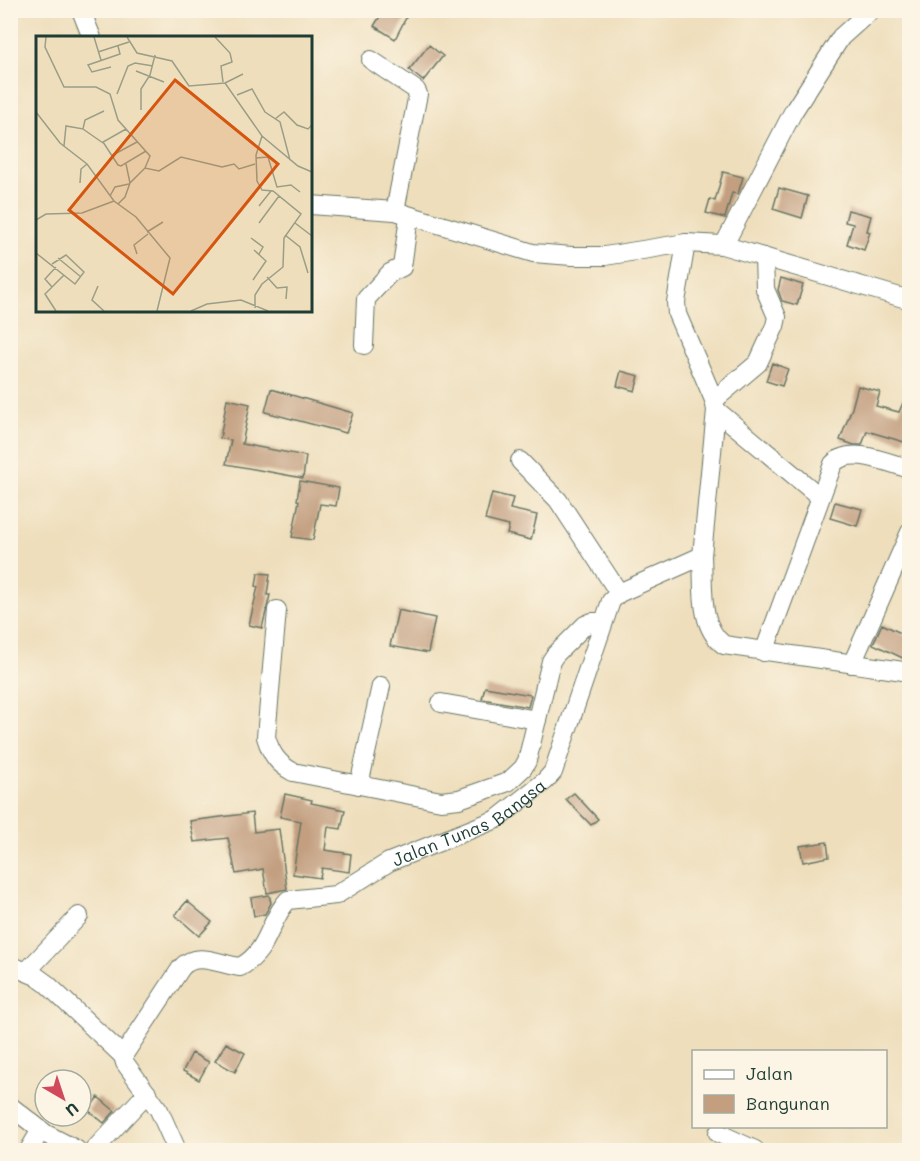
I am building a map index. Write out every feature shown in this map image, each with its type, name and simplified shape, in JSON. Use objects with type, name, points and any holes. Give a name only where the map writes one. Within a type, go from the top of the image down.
[{"type":"street","points":[[81,10],[91,36]]},
{"type":"street","points":[[724,246],[793,112],[841,37],[871,10]]},
{"type":"street","points":[[364,345],[364,303],[390,273],[402,267],[402,214],[418,94],[416,90],[371,60]]},
{"type":"street","points":[[312,205],[402,214],[532,253],[604,256],[686,243],[724,246],[909,300]]},
{"type":"street","points":[[686,243],[676,302],[677,314],[715,405],[820,497]]},
{"type":"street","points":[[765,257],[765,289],[777,317],[775,326],[758,363],[715,405],[702,556],[706,618],[713,635],[724,645],[909,672]]},
{"type":"street","points":[[764,652],[833,464],[841,457],[861,456],[909,469]]},
{"type":"street","points":[[520,461],[558,500],[619,593],[702,556]]},
{"type":"street","points":[[852,664],[909,532]]},
{"type":"street","name":"Jalan Tunas Bangsa","points":[[123,1056],[175,977],[189,960],[197,958],[237,967],[244,965],[261,950],[288,900],[336,895],[389,862],[497,819],[545,781],[556,766],[603,622],[611,601],[619,593]]},
{"type":"street","points":[[277,610],[266,737],[270,752],[280,765],[293,772],[441,801],[459,799],[508,782],[515,777],[527,761],[551,661],[585,625],[603,622]]},
{"type":"street","points":[[359,785],[381,686]]},
{"type":"street","points":[[441,703],[537,720]]},
{"type":"street","points":[[79,916],[19,968],[47,984],[123,1056],[125,1063],[164,1119],[177,1150]]},
{"type":"street","points":[[94,1150],[147,1093]]},
{"type":"street","points":[[10,1106],[41,1130],[77,1150]]},
{"type":"street","points":[[29,1150],[41,1130]]},
{"type":"street","points":[[718,1133],[756,1150]]},
{"type":"building","points":[[384,10],[410,10],[395,39],[374,26]]},
{"type":"building","points":[[429,45],[443,56],[423,81],[409,70]]},
{"type":"building","points":[[723,172],[743,177],[738,194],[732,193],[725,218],[706,213],[710,199],[715,201]]},
{"type":"building","points":[[779,188],[808,196],[802,218],[773,209]]},
{"type":"building","points":[[848,210],[871,216],[867,231],[870,232],[864,250],[847,244],[853,224],[845,222]]},
{"type":"building","points":[[781,278],[803,285],[797,305],[782,301],[778,290]]},
{"type":"building","points":[[772,363],[788,369],[782,386],[766,381]]},
{"type":"building","points":[[621,371],[639,376],[635,391],[617,386]]},
{"type":"building","points":[[858,386],[880,392],[876,406],[899,412],[909,389],[909,422],[904,442],[867,431],[862,445],[840,440]]},
{"type":"building","points":[[271,389],[353,413],[346,433],[265,412]]},
{"type":"building","points":[[227,399],[250,404],[242,444],[306,456],[303,478],[226,464],[231,440],[220,438]]},
{"type":"building","points":[[300,481],[339,488],[336,506],[320,504],[313,540],[292,537],[299,501],[297,500]]},
{"type":"building","points":[[492,493],[513,498],[510,509],[537,515],[531,540],[507,534],[509,526],[485,520]]},
{"type":"building","points":[[835,502],[862,509],[857,526],[830,518]]},
{"type":"building","points":[[258,573],[270,574],[267,595],[270,595],[262,628],[249,625],[258,587],[256,586]]},
{"type":"building","points":[[398,610],[435,618],[428,653],[390,646]]},
{"type":"building","points":[[882,624],[909,637],[909,661],[873,644]]},
{"type":"building","points":[[485,687],[531,695],[528,707],[482,699]]},
{"type":"building","points":[[574,793],[598,819],[591,825],[566,799]]},
{"type":"building","points":[[285,794],[312,800],[311,803],[345,810],[341,829],[328,827],[325,850],[351,854],[349,872],[322,868],[320,878],[293,874],[301,821],[280,817]]},
{"type":"building","points":[[252,813],[254,832],[279,829],[287,889],[267,893],[263,869],[236,874],[228,838],[194,842],[190,821]]},
{"type":"building","points":[[827,842],[829,857],[803,862],[800,846]]},
{"type":"building","points":[[269,895],[271,903],[265,914],[254,916],[251,898]]},
{"type":"building","points":[[187,901],[212,922],[199,936],[175,915]]},
{"type":"building","points":[[226,1043],[245,1053],[235,1072],[215,1061]]},
{"type":"building","points":[[192,1053],[209,1062],[199,1080],[183,1071]]},
{"type":"building","points":[[98,1097],[115,1111],[104,1123],[93,1114],[93,1104]]}]
